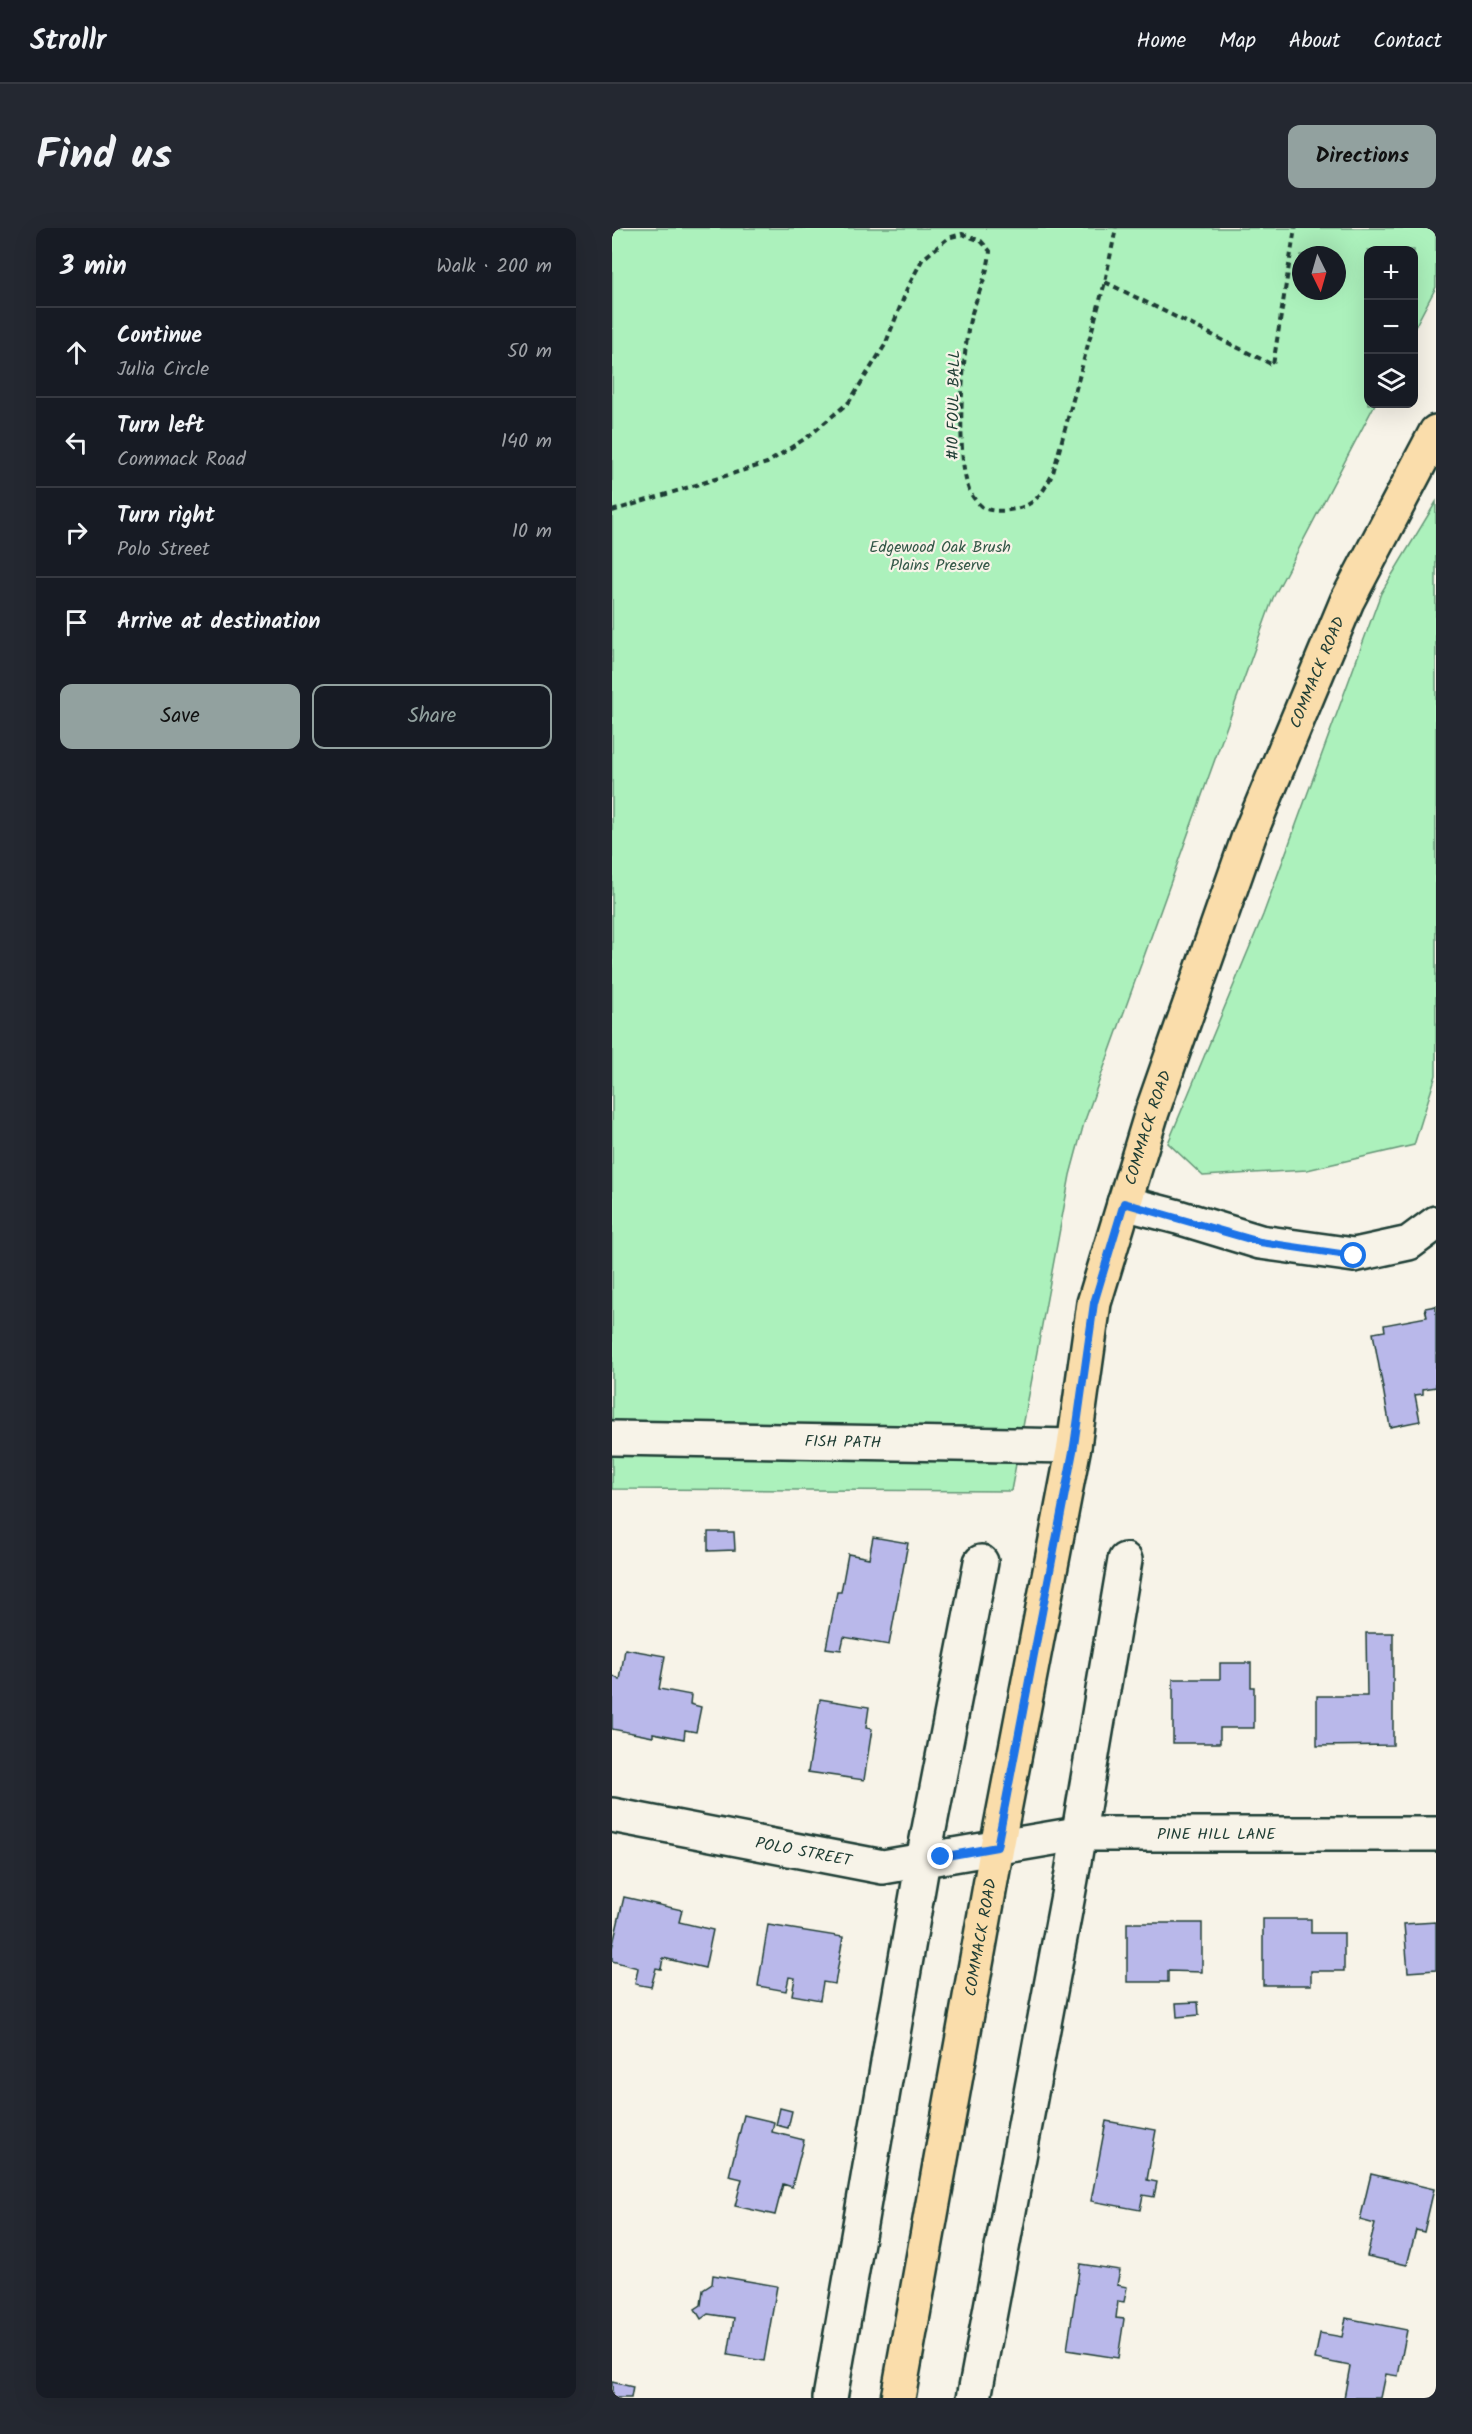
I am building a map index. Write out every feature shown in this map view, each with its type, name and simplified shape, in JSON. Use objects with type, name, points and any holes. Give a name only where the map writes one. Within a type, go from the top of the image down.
[{"type":"main road","name":"COMMACK ROAD","points":[[898,2398],[997,1847],[1074,1446],[1094,1303],[1155,1101],[1249,836],[1347,601],[1436,432]]},
{"type":"street","points":[[1124,1203],[1260,1242],[1354,1256],[1409,1243],[1436,1223]]},
{"type":"street","name":"FISH PATH","points":[[612,1438],[1074,1446]]},
{"type":"street","points":[[974,2398],[1071,1879],[1125,1560]]},
{"type":"street","points":[[830,2398],[923,1860],[981,1562]]},
{"type":"street","name":"POLO STREET","points":[[612,1815],[883,1867],[997,1847]]},
{"type":"street","name":"PINE HILL LANE","points":[[997,1847],[1077,1834],[1436,1834]]},
{"type":"path","name":"#10 FOUL BALL","points":[[612,511],[767,463],[809,436],[849,402],[885,345],[908,287],[922,260],[948,237],[962,234],[981,241],[990,251],[989,268],[968,328],[963,383],[963,457],[969,492],[982,507],[1002,511],[1027,507],[1042,494],[1053,473],[1105,282],[1116,228]]},
{"type":"path","points":[[1105,282],[1273,365],[1294,228]]},
{"type":"green space","name":"Edgewood Oak Brush Plains Preserve","points":[[612,228],[1436,228],[1436,287],[1418,321],[1418,246],[1364,246],[1364,408],[1373,408],[1273,598],[1084,1123],[1070,1175],[1011,1491],[612,1489]]},
{"type":"green space","points":[[1436,502],[1436,1075],[1414,1145],[1307,1170],[1203,1176],[1168,1143],[1263,915],[1381,593]]},
{"type":"building","points":[[1436,1306],[1436,1387],[1423,1389],[1423,1394],[1415,1395],[1420,1421],[1390,1427],[1373,1333],[1385,1331],[1384,1325],[1427,1317],[1425,1308]]},
{"type":"building","points":[[708,1532],[734,1532],[735,1550],[708,1551]]},
{"type":"building","points":[[873,1537],[908,1543],[889,1645],[844,1637],[841,1650],[826,1648],[837,1592],[841,1592],[848,1554],[869,1558]]},
{"type":"building","points":[[1366,1633],[1393,1633],[1393,1745],[1317,1746],[1317,1696],[1367,1696]]},
{"type":"building","points":[[625,1649],[665,1656],[659,1689],[691,1695],[690,1704],[701,1707],[696,1732],[685,1730],[684,1739],[653,1733],[653,1737],[612,1729],[612,1681],[613,1676],[620,1680]]},
{"type":"building","points":[[1220,1663],[1251,1663],[1251,1687],[1254,1687],[1254,1728],[1220,1728],[1220,1743],[1173,1743],[1173,1679],[1220,1679]]},
{"type":"building","points":[[820,1699],[869,1707],[866,1728],[872,1729],[864,1780],[808,1772]]},
{"type":"building","points":[[624,1897],[682,1910],[679,1922],[713,1930],[705,1968],[663,1958],[661,1969],[656,1968],[651,1987],[635,1984],[638,1968],[612,1961],[612,1948]]},
{"type":"building","points":[[1263,1919],[1311,1919],[1311,1933],[1344,1933],[1344,1971],[1311,1971],[1311,1985],[1263,1985]]},
{"type":"building","points":[[1436,1922],[1436,1970],[1408,1972],[1404,1924]]},
{"type":"building","points":[[1127,1923],[1202,1923],[1202,1972],[1168,1971],[1168,1982],[1127,1982]]},
{"type":"building","points":[[768,1925],[843,1937],[835,1984],[823,1982],[820,2000],[792,1995],[795,1978],[789,1977],[786,1991],[758,1986]]},
{"type":"building","points":[[1198,2002],[1199,2015],[1177,2017],[1176,2003]]},
{"type":"building","points":[[780,2108],[792,2111],[788,2128],[776,2125]]},
{"type":"building","points":[[744,2115],[774,2122],[772,2132],[804,2140],[792,2187],[783,2184],[775,2215],[735,2206],[742,2179],[729,2176]]},
{"type":"building","points":[[1106,2121],[1156,2130],[1147,2180],[1157,2182],[1154,2197],[1143,2195],[1140,2210],[1091,2201]]},
{"type":"building","points":[[1371,2174],[1434,2189],[1424,2232],[1416,2230],[1407,2265],[1367,2256],[1375,2224],[1360,2220]]},
{"type":"building","points":[[1080,2264],[1120,2270],[1117,2285],[1127,2287],[1124,2302],[1118,2301],[1116,2318],[1124,2319],[1118,2358],[1067,2350]]},
{"type":"building","points":[[713,2275],[777,2286],[764,2361],[728,2355],[734,2318],[708,2314],[701,2319],[695,2309],[701,2305],[703,2290],[712,2284]]},
{"type":"building","points":[[1346,2318],[1407,2330],[1398,2376],[1386,2374],[1381,2398],[1344,2398],[1350,2366],[1315,2359],[1320,2333],[1342,2337]]},
{"type":"building","points":[[612,2382],[633,2387],[631,2398],[612,2398]]},
{"type":"route","points":[[941,1857],[997,1847],[1074,1446],[1094,1303],[1124,1203],[1178,1216],[1260,1242],[1354,1256]]}]
